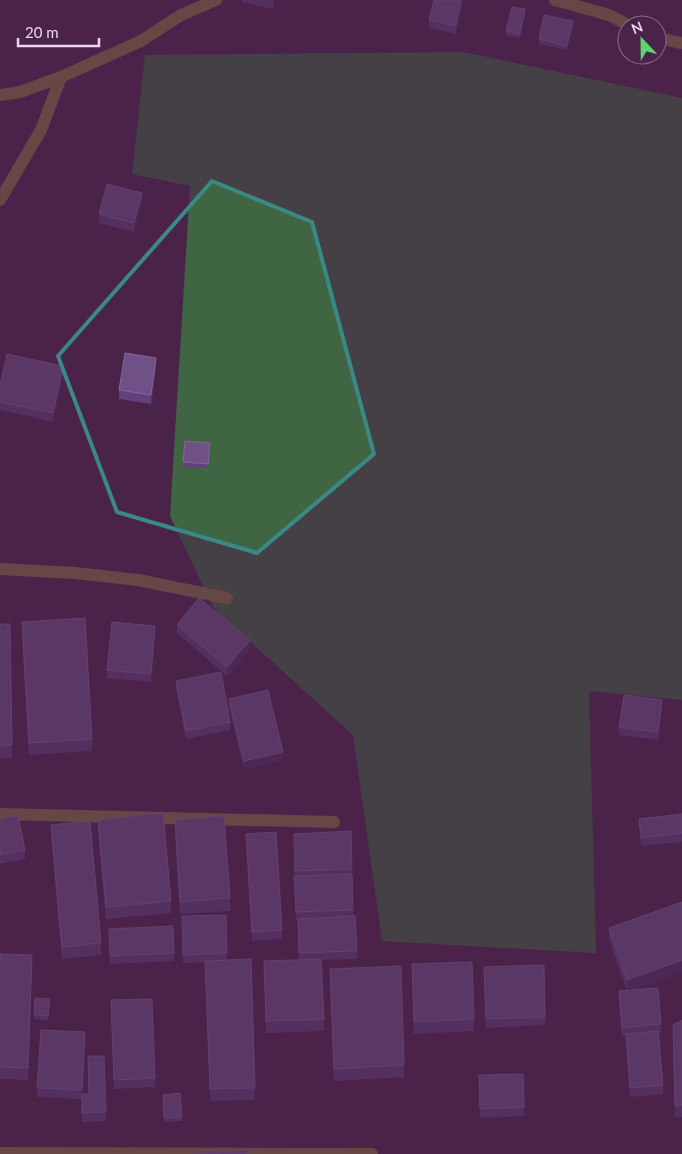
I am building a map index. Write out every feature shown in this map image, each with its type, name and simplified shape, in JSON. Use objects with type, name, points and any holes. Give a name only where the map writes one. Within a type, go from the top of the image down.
[{"type":"street","points":[[0,95],[20,92],[61,77],[141,41],[181,15],[216,0]]},
{"type":"street","points":[[555,0],[609,15],[617,19]]},
{"type":"street","points":[[667,40],[682,43]]},
{"type":"street","points":[[0,200],[41,130],[61,77]]},
{"type":"street","points":[[0,569],[75,573],[138,580],[227,598]]},
{"type":"street","points":[[0,814],[334,822]]},
{"type":"street","points":[[0,1153],[372,1154]]},
{"type":"highlighted area","points":[[212,181],[312,222],[374,454],[257,553],[117,512],[58,356]]},
{"type":"green space","points":[[463,52],[682,98],[682,700],[589,691],[596,953],[382,941],[353,735],[214,609],[170,516],[190,186],[132,174],[145,55]]},
{"type":"building","points":[[434,0],[461,0],[456,26],[429,20]]},
{"type":"building","points":[[512,7],[525,9],[520,34],[506,31]]},
{"type":"building","points":[[544,15],[573,21],[567,46],[539,39]]},
{"type":"building","points":[[107,184],[142,193],[134,223],[99,214]]},
{"type":"building","points":[[125,353],[156,358],[151,395],[119,390]]},
{"type":"building","points":[[7,354],[63,366],[53,413],[0,402],[0,386]]},
{"type":"building","points":[[185,441],[210,443],[208,464],[183,462]]},
{"type":"building","points":[[199,598],[250,640],[227,667],[177,625]]},
{"type":"building","points":[[85,618],[92,739],[29,743],[22,622]]},
{"type":"building","points":[[112,622],[155,626],[151,674],[107,670]]},
{"type":"building","points":[[0,624],[10,624],[12,745],[0,746]]},
{"type":"building","points":[[221,672],[230,722],[186,731],[176,681]]},
{"type":"building","points":[[268,690],[283,752],[244,761],[229,699]]},
{"type":"building","points":[[624,695],[662,700],[658,732],[619,727]]},
{"type":"building","points":[[163,813],[171,901],[106,907],[98,820]]},
{"type":"building","points":[[682,814],[682,833],[641,838],[639,819]]},
{"type":"building","points":[[18,816],[25,850],[0,855],[0,819]]},
{"type":"building","points":[[224,816],[230,898],[180,902],[175,820]]},
{"type":"building","points":[[90,821],[101,943],[62,947],[51,825]]},
{"type":"building","points":[[351,831],[352,869],[295,871],[294,834]]},
{"type":"building","points":[[276,832],[282,930],[252,932],[246,834]]},
{"type":"building","points":[[352,874],[353,910],[296,912],[294,876]]},
{"type":"building","points":[[682,902],[682,960],[627,980],[609,928]]},
{"type":"building","points":[[226,915],[227,953],[183,955],[182,916]]},
{"type":"building","points":[[355,916],[357,951],[299,953],[298,919]]},
{"type":"building","points":[[173,926],[174,953],[110,956],[109,929]]},
{"type":"building","points":[[0,954],[32,955],[28,1068],[0,1067]]},
{"type":"building","points":[[251,959],[255,1088],[210,1089],[205,961]]},
{"type":"building","points":[[321,959],[324,1019],[266,1021],[264,961]]},
{"type":"building","points":[[472,962],[474,1019],[414,1022],[412,964]]},
{"type":"building","points":[[544,965],[545,1017],[486,1019],[484,967]]},
{"type":"building","points":[[401,966],[404,1065],[334,1069],[330,969]]},
{"type":"building","points":[[658,988],[661,1024],[622,1028],[619,991]]},
{"type":"building","points":[[35,998],[50,999],[48,1016],[34,1015]]},
{"type":"building","points":[[152,999],[155,1078],[114,1080],[111,1000]]},
{"type":"building","points":[[682,1020],[682,1105],[675,1105],[673,1025]]},
{"type":"building","points":[[41,1030],[85,1032],[82,1090],[37,1088]]},
{"type":"building","points":[[658,1031],[663,1085],[630,1088],[626,1034]]},
{"type":"building","points":[[88,1056],[104,1056],[106,1112],[82,1113],[82,1094],[89,1094]]},
{"type":"building","points":[[523,1074],[524,1107],[480,1109],[479,1075]]},
{"type":"building","points":[[180,1093],[182,1117],[164,1118],[163,1095]]},
{"type":"building","points":[[247,1150],[247,1154],[191,1154]]}]
